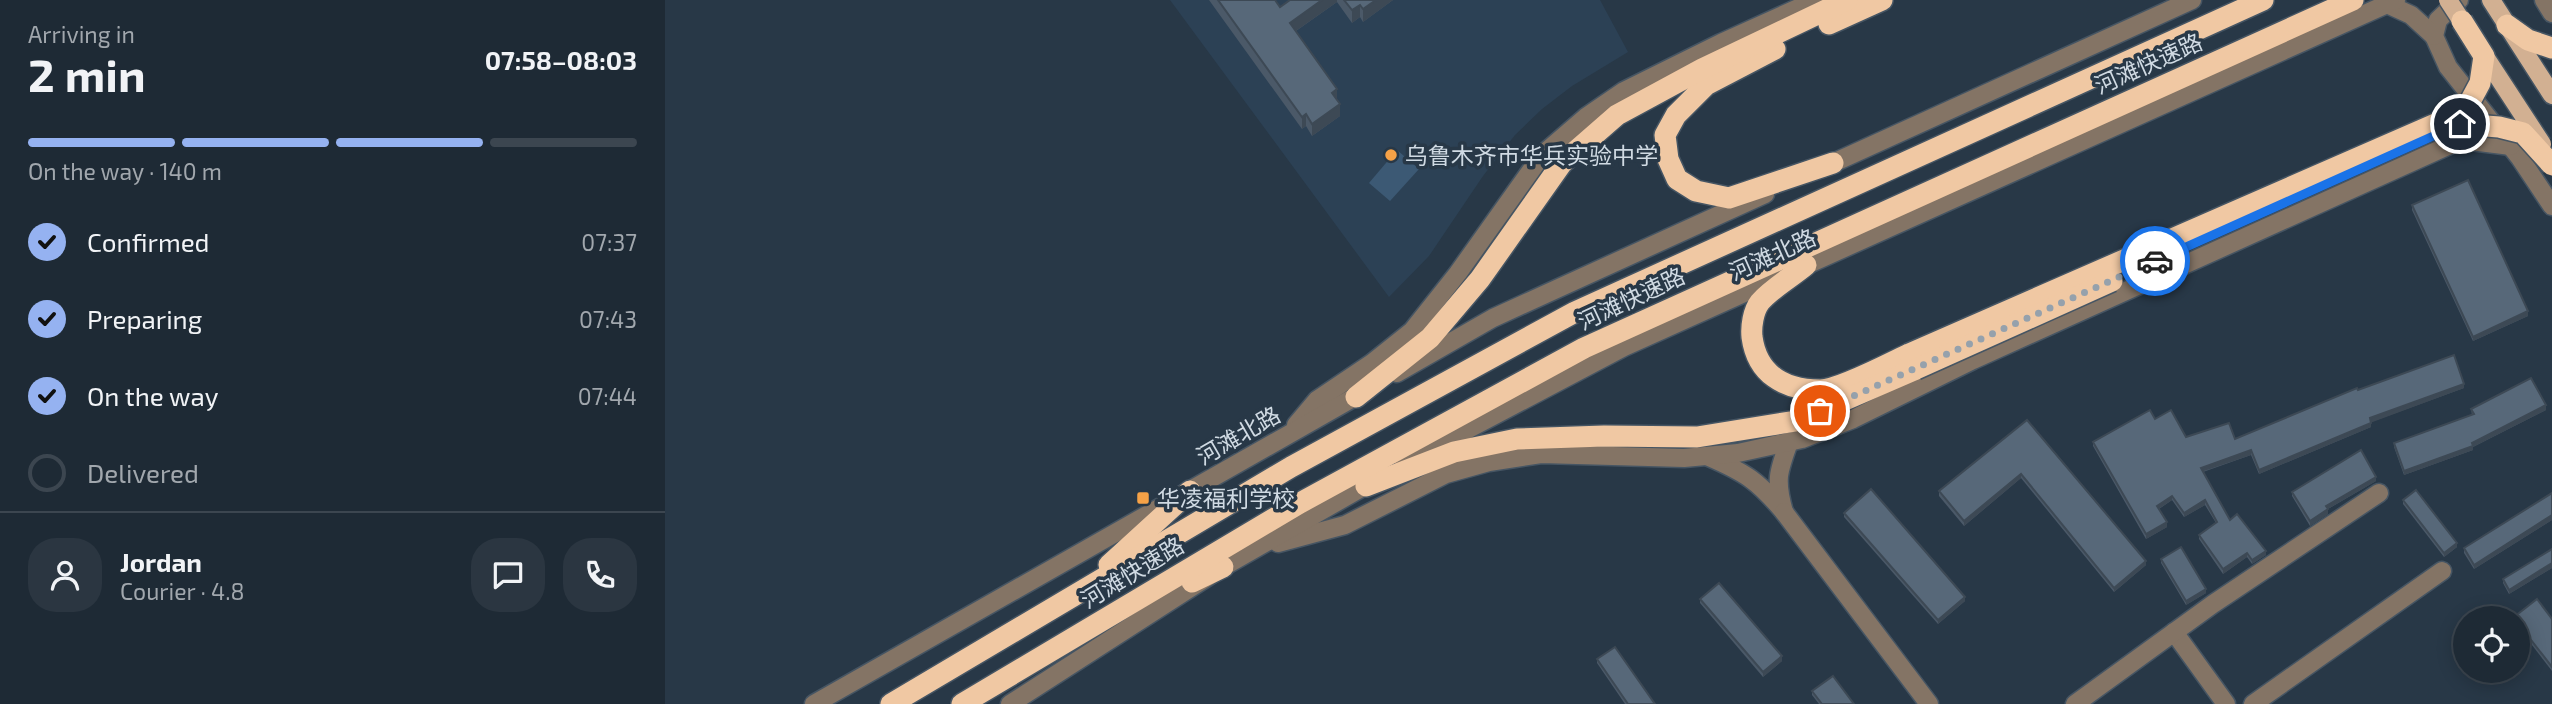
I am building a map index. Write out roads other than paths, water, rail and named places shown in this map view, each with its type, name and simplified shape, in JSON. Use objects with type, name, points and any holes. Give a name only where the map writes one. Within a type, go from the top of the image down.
[{"type":"highway","points":[[1833,163],[1729,198],[1696,191],[1677,179],[1668,159],[1665,135],[1676,114],[1706,85],[1776,40],[1847,0]]},
{"type":"highway","points":[[1356,397],[1430,338],[1480,279],[1562,163],[1617,115],[1702,69],[1882,0]]},
{"type":"highway","name":"河滩快速路","points":[[891,704],[1291,467],[1575,312],[2263,0]]},
{"type":"highway","name":"河滩快速路","points":[[962,704],[1300,503],[1584,348],[2353,0]]},
{"type":"highway","points":[[2507,25],[2528,40],[2552,48]]},
{"type":"highway","points":[[1366,486],[1454,452],[1517,439],[1697,437],[1797,422],[1912,362],[2465,111],[2480,83],[2484,55],[2469,33]]},
{"type":"highway","points":[[1806,265],[1759,303],[1751,328],[1754,355],[1768,374],[1791,387],[1823,391],[1912,362],[2460,124],[2499,127],[2523,133],[2552,166]]},
{"type":"highway","points":[[1076,594],[1190,491]]},
{"type":"highway","points":[[1055,649],[1223,567]]},
{"type":"main road","points":[[2448,0],[2552,159]]},
{"type":"main road","points":[[2491,0],[2552,95]]},
{"type":"street","points":[[1286,436],[1317,400],[1372,363],[1412,331],[1458,273],[1542,155],[1586,117],[1636,85],[1816,0]]},
{"type":"street","name":"河滩北路","points":[[814,704],[1493,318],[2192,0]]},
{"type":"street","points":[[2434,36],[2438,20],[2459,0]]},
{"type":"street","points":[[2391,2],[2411,15],[2434,36],[2448,66],[2511,146],[2552,206]]},
{"type":"street","name":"河滩北路","points":[[1021,701],[1223,567],[1445,440],[1624,347],[2391,2]]},
{"type":"street","points":[[1256,548],[1345,525],[1446,474],[1489,462],[1541,454],[1684,458],[1738,453],[1803,439],[1853,419],[1973,360],[2452,144],[2471,141],[2511,146]]},
{"type":"street","points":[[1784,512],[1777,486],[1780,467],[1789,442]]},
{"type":"street","points":[[1706,456],[1737,469],[1761,485],[1929,704]]},
{"type":"street","points":[[2074,704],[2174,632],[2379,493]]},
{"type":"street","points":[[2253,704],[2442,570]]},
{"type":"street","points":[[2174,632],[2226,704]]},
{"type":"place","name":"乌鲁木齐市华兵实验中学","points":[[1391,155]]},
{"type":"place","name":"华凌福利学校","points":[[1143,498]]}]
